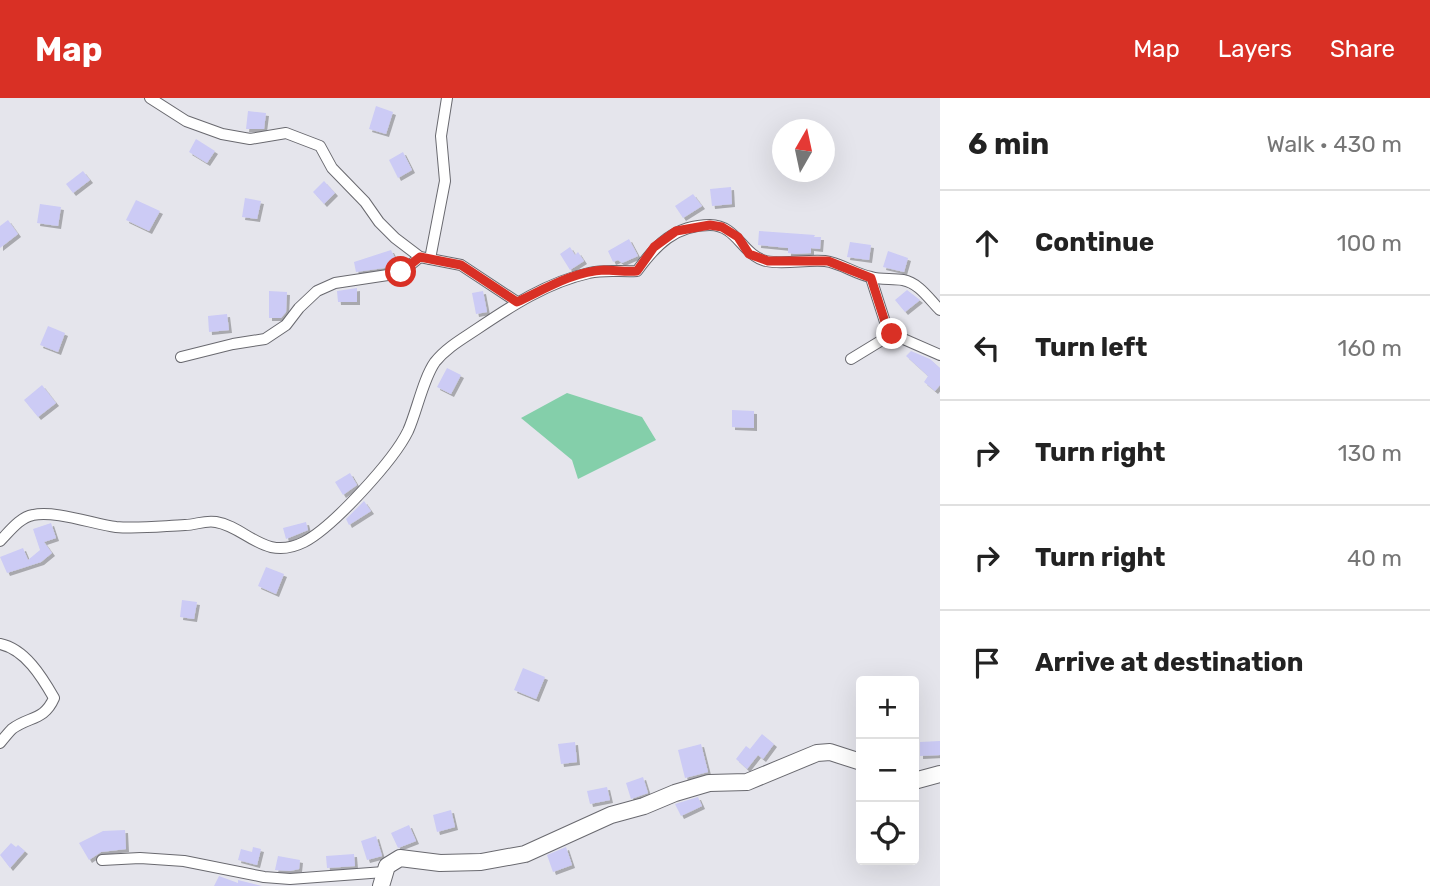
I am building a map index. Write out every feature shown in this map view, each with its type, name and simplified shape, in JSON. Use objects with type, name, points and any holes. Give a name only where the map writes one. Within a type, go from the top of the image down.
[{"type":"street","points":[[150,98],[186,121],[222,134],[250,139],[286,133],[320,146],[332,169],[365,201],[379,222],[425,258],[461,265],[517,302]]},
{"type":"street","points":[[181,357],[265,339],[286,325],[317,291],[334,283],[401,272],[425,258],[445,181],[441,136],[447,98]]},
{"type":"street","points":[[0,541],[20,522],[32,515],[45,515],[117,527],[188,526],[205,520],[220,522],[256,543],[268,546],[287,547],[304,542],[335,518],[366,488],[407,433],[434,364],[446,350],[517,302],[565,280],[603,270],[637,271],[654,247],[676,231],[710,225],[722,227],[738,237],[749,254],[768,261],[828,261],[871,278],[910,282],[940,310]]},
{"type":"street","points":[[871,278],[885,322],[892,334],[940,355]]},
{"type":"street","points":[[851,359],[892,334]]},
{"type":"street","points":[[0,644],[18,652],[42,676],[54,698],[50,709],[13,728],[0,743]]},
{"type":"street","points":[[102,860],[140,858],[184,862],[289,879],[383,879],[387,866],[400,858],[440,863],[481,862],[525,854],[611,815],[709,783],[747,782],[817,753],[838,754],[856,760]]},
{"type":"street","points":[[919,780],[940,774]]},
{"type":"green space","points":[[567,393],[642,417],[656,440],[578,479],[572,460],[521,418]]},
{"type":"building","points":[[376,106],[393,112],[386,134],[369,129]]},
{"type":"building","points":[[248,111],[266,113],[264,129],[246,129]]},
{"type":"building","points":[[196,139],[215,151],[207,163],[189,152]]},
{"type":"building","points":[[403,152],[412,170],[398,178],[389,160]]},
{"type":"building","points":[[83,171],[90,180],[73,193],[66,184]]},
{"type":"building","points":[[324,181],[335,193],[324,204],[313,192]]},
{"type":"building","points":[[731,187],[732,204],[712,206],[710,189]]},
{"type":"building","points":[[693,194],[702,206],[683,218],[675,206]]},
{"type":"building","points":[[245,198],[261,201],[257,219],[242,217]]},
{"type":"building","points":[[136,200],[160,211],[149,231],[126,220]]},
{"type":"building","points":[[40,204],[61,207],[58,226],[37,223]]},
{"type":"building","points":[[8,220],[18,234],[0,248],[0,226]]},
{"type":"building","points":[[759,231],[815,235],[814,237],[821,237],[820,249],[811,248],[811,253],[795,254],[788,253],[788,248],[758,245]]},
{"type":"building","points":[[629,239],[638,256],[622,263],[618,260],[613,262],[608,251]]},
{"type":"building","points":[[850,242],[871,245],[869,260],[847,257]]},
{"type":"building","points":[[570,247],[575,255],[578,252],[584,261],[570,270],[560,254]]},
{"type":"building","points":[[391,250],[397,262],[384,268],[356,272],[354,262]]},
{"type":"building","points":[[888,251],[908,258],[904,272],[883,267]]},
{"type":"building","points":[[357,288],[357,302],[338,302],[337,291]]},
{"type":"building","points":[[907,290],[920,300],[905,312],[895,300]]},
{"type":"building","points":[[269,291],[287,292],[286,312],[281,318],[269,318]]},
{"type":"building","points":[[483,291],[487,312],[476,314],[472,293]]},
{"type":"building","points":[[227,314],[229,330],[209,332],[208,316]]},
{"type":"building","points":[[48,326],[65,333],[58,352],[40,345]]},
{"type":"building","points":[[911,351],[930,359],[940,368],[940,385],[935,391],[924,382],[928,376],[906,356]]},
{"type":"building","points":[[447,368],[461,375],[451,394],[437,387]]},
{"type":"building","points":[[42,385],[56,403],[38,417],[24,400]]},
{"type":"building","points":[[732,410],[754,411],[754,428],[732,427]]},
{"type":"building","points":[[350,473],[357,485],[343,495],[335,482]]},
{"type":"building","points":[[364,501],[371,511],[349,525],[346,519]]},
{"type":"building","points":[[306,522],[308,530],[286,539],[283,528]]},
{"type":"building","points":[[51,523],[56,538],[44,542],[52,553],[41,562],[7,573],[0,557],[23,548],[28,560],[40,550],[33,529]]},
{"type":"building","points":[[266,567],[284,574],[276,594],[258,586]]},
{"type":"building","points":[[182,600],[197,602],[194,619],[180,617]]},
{"type":"building","points":[[523,668],[545,677],[536,699],[514,690]]},
{"type":"building","points":[[762,734],[774,744],[763,759],[758,755],[747,769],[736,759],[746,746],[750,749]]},
{"type":"building","points":[[940,741],[940,755],[920,756],[920,742]]},
{"type":"building","points":[[575,742],[577,762],[561,764],[558,744]]},
{"type":"building","points":[[701,744],[708,772],[685,778],[678,750]]},
{"type":"building","points":[[643,777],[648,793],[631,799],[626,783]]},
{"type":"building","points":[[607,787],[610,800],[590,804],[587,791]]},
{"type":"building","points":[[698,797],[702,806],[681,816],[675,804]]},
{"type":"building","points":[[451,810],[455,827],[437,832],[433,815]]},
{"type":"building","points":[[409,825],[416,841],[398,848],[391,833]]},
{"type":"building","points":[[125,830],[126,849],[101,852],[89,860],[79,843],[103,831]]},
{"type":"building","points":[[376,836],[382,856],[367,860],[361,841]]},
{"type":"building","points":[[11,843],[25,851],[10,868],[0,855]]},
{"type":"building","points":[[253,847],[261,849],[257,865],[238,860],[241,849],[252,852]]},
{"type":"building","points":[[566,847],[572,865],[553,872],[547,855]]},
{"type":"building","points":[[354,854],[355,866],[327,868],[326,856]]},
{"type":"building","points":[[278,856],[300,860],[299,869],[275,870]]},
{"type":"building","points":[[219,876],[238,883],[238,880],[262,886],[214,886]]},
{"type":"route","points":[[401,272],[420,257],[461,265],[517,302],[565,280],[588,273],[603,270],[637,271],[654,247],[676,231],[710,225],[722,227],[738,237],[749,254],[768,261],[828,261],[871,278],[885,322],[892,334]]}]
